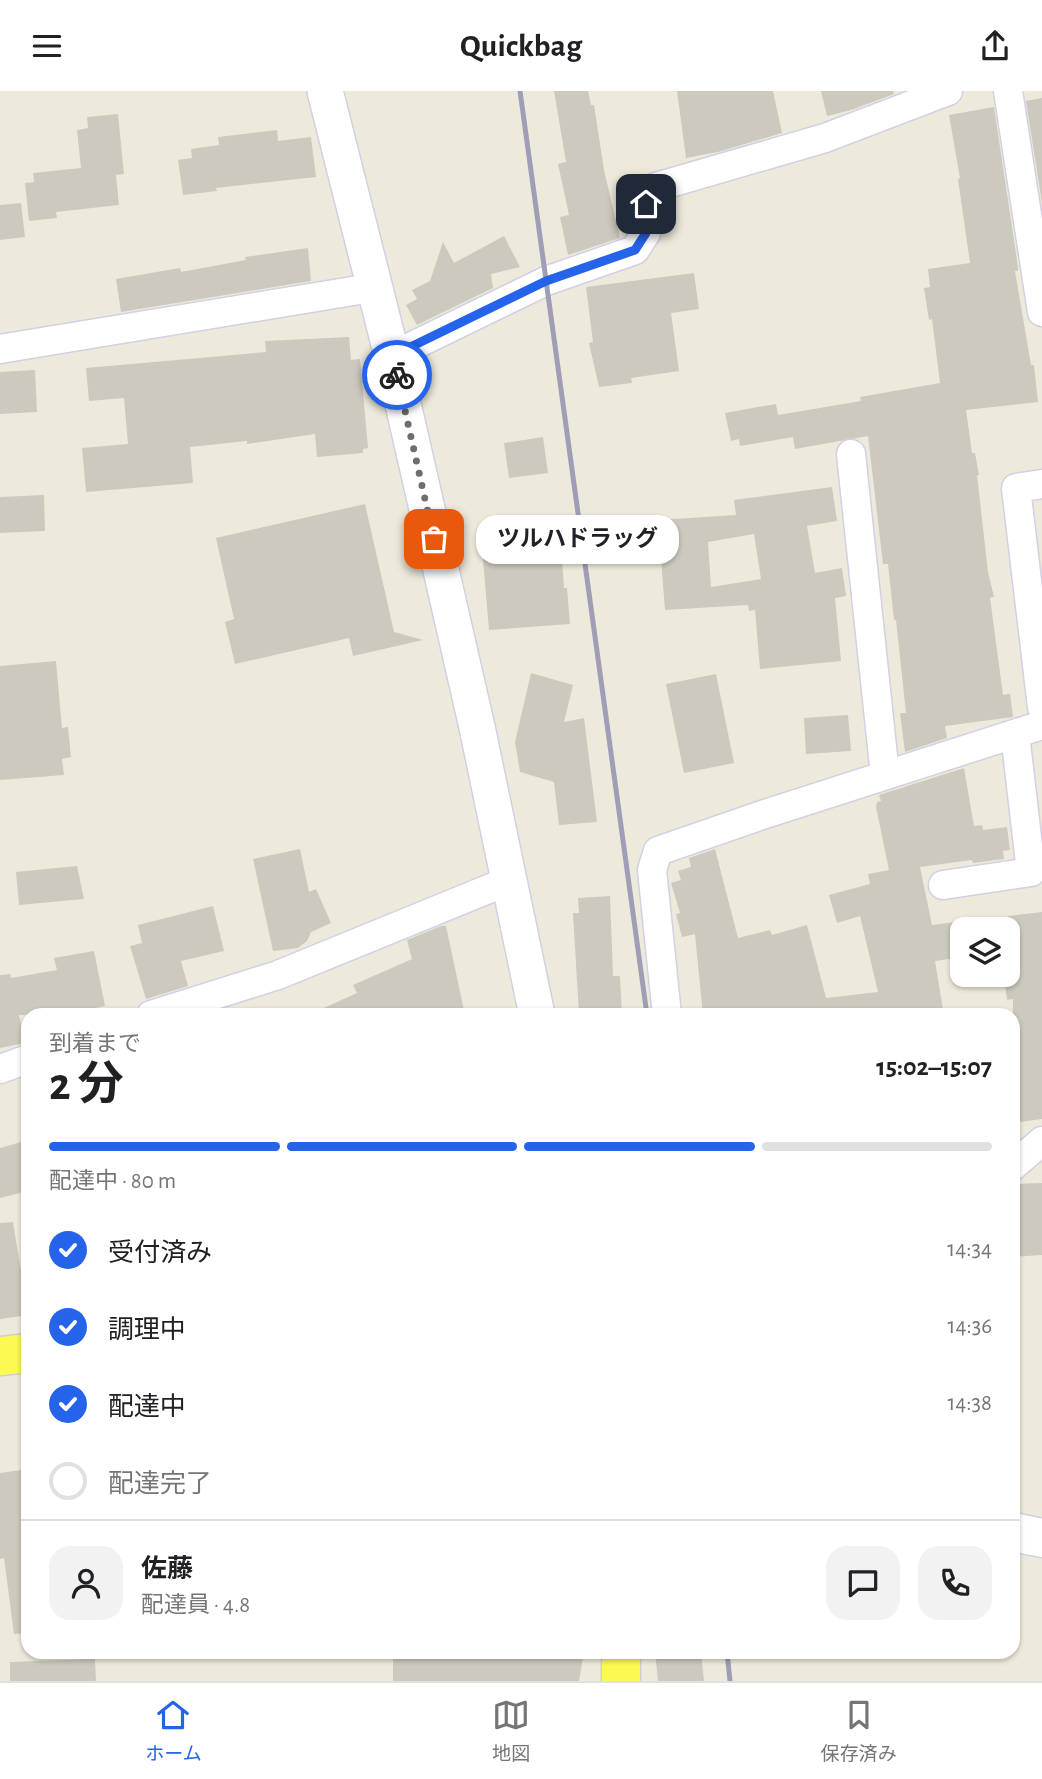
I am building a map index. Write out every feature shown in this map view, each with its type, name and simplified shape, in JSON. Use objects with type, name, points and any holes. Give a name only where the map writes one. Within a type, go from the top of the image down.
[{"type":"main road","points":[[0,1356],[21,1354]]},
{"type":"main road","points":[[1020,1533],[1042,1538]]},
{"type":"main road","points":[[621,1659],[621,1681]]},
{"type":"street","points":[[325,91],[377,287],[477,727],[535,1008]]},
{"type":"street","points":[[392,356],[546,281],[635,250],[646,233],[646,204],[653,188],[825,138],[948,91]]},
{"type":"street","points":[[1008,91],[1042,312]]},
{"type":"street","points":[[0,349],[377,287]]},
{"type":"street","points":[[852,454],[885,775]]},
{"type":"street","points":[[1042,484],[1016,488],[1042,707]]},
{"type":"street","points":[[666,1008],[652,870],[658,851],[1042,725]]},
{"type":"street","points":[[943,885],[1031,872],[1015,734]]},
{"type":"street","points":[[173,1008],[278,975],[508,881]]},
{"type":"street","points":[[0,1069],[21,1062]]},
{"type":"street","points":[[1020,1160],[1042,1141]]},
{"type":"building","points":[[554,91],[588,91],[591,105],[594,105],[604,170],[620,238],[568,255],[560,217],[569,215],[558,164],[566,162]]},
{"type":"building","points":[[677,91],[773,91],[782,133],[718,152],[686,158]]},
{"type":"building","points":[[821,91],[893,91],[894,94],[827,116]]},
{"type":"building","points":[[1042,98],[1042,203],[1026,101]]},
{"type":"building","points":[[994,107],[1018,267],[1018,271],[1015,271],[1031,365],[1034,365],[1038,402],[966,410],[972,453],[975,453],[979,475],[988,572],[994,597],[990,598],[1003,695],[1010,694],[1013,717],[945,726],[947,738],[905,752],[900,713],[906,713],[896,620],[888,564],[883,564],[868,436],[795,449],[793,437],[740,446],[739,439],[731,441],[725,413],[776,404],[778,415],[861,401],[860,397],[940,383],[932,319],[929,320],[924,288],[930,287],[928,269],[970,263],[949,115]]},
{"type":"building","points":[[118,114],[124,174],[116,175],[119,205],[56,212],[57,218],[29,221],[25,183],[34,182],[33,173],[81,168],[77,130],[88,128],[87,117]]},
{"type":"building","points":[[277,130],[278,141],[311,137],[316,177],[216,188],[217,191],[183,195],[178,160],[192,158],[191,149],[219,145],[218,137]]},
{"type":"building","points":[[21,203],[25,237],[0,240],[0,205]]},
{"type":"building","points":[[504,236],[520,267],[491,274],[493,288],[417,325],[406,305],[417,299],[412,290],[430,281],[443,242],[454,263]]},
{"type":"building","points":[[308,248],[311,281],[121,312],[116,279],[180,268],[181,272],[246,260],[245,257]]},
{"type":"building","points":[[694,273],[699,309],[671,313],[679,371],[631,378],[632,383],[599,387],[589,343],[593,342],[586,287]]},
{"type":"building","points":[[349,337],[351,360],[360,359],[368,448],[363,449],[363,453],[317,457],[315,434],[247,444],[247,441],[190,447],[193,483],[86,492],[82,448],[128,444],[124,398],[89,401],[86,368],[266,352],[265,341]]},
{"type":"building","points":[[35,370],[37,412],[0,414],[0,372]]},
{"type":"building","points":[[543,437],[548,473],[509,478],[504,443]]},
{"type":"building","points":[[832,487],[837,521],[807,526],[815,573],[842,568],[846,596],[835,598],[841,661],[760,669],[755,610],[749,611],[748,605],[665,610],[658,520],[736,515],[734,500]],"holes":[[[754,534],[761,579],[711,587],[708,542]]]},
{"type":"building","points":[[44,495],[45,531],[0,533],[0,497]]},
{"type":"building","points":[[365,504],[394,632],[423,640],[353,656],[349,638],[235,664],[225,622],[234,619],[216,538]]},
{"type":"building","points":[[560,532],[570,624],[489,630],[481,536]]},
{"type":"building","points":[[56,661],[62,728],[68,727],[71,757],[62,759],[64,775],[0,780],[0,666]]},
{"type":"building","points":[[531,673],[573,685],[564,722],[584,718],[597,822],[559,825],[554,782],[520,772],[515,742]]},
{"type":"building","points":[[716,674],[734,763],[684,773],[666,684]]},
{"type":"building","points":[[848,715],[851,751],[806,754],[804,718]]},
{"type":"building","points":[[964,768],[974,826],[982,825],[983,830],[1007,827],[1010,850],[1003,851],[1004,859],[920,867],[932,925],[950,923],[950,959],[935,961],[943,1008],[702,1008],[695,934],[682,937],[676,914],[680,913],[671,883],[681,880],[678,871],[691,867],[689,858],[715,849],[738,938],[770,930],[772,935],[807,925],[826,998],[878,992],[860,916],[837,923],[829,895],[870,884],[868,874],[889,870],[876,807],[877,802],[881,801],[879,795]]},
{"type":"building","points":[[300,849],[309,892],[316,889],[331,923],[311,932],[307,941],[298,948],[273,951],[253,859]]},
{"type":"building","points":[[77,866],[84,899],[19,905],[16,872]]},
{"type":"building","points":[[610,896],[613,976],[620,976],[622,1008],[579,1008],[573,913],[579,913],[578,898]]},
{"type":"building","points":[[213,906],[224,951],[181,961],[188,986],[146,999],[130,946],[142,943],[138,925]]},
{"type":"building","points":[[1042,912],[1042,1119],[1020,1122],[1020,1008],[1013,1008],[1013,999],[1007,1000],[1005,987],[1020,987],[1020,917],[1008,917]]},
{"type":"building","points":[[446,926],[464,1008],[324,1008],[357,993],[353,985],[412,959],[407,940]]},
{"type":"building","points":[[94,951],[105,1006],[21,1008],[21,1044],[0,1048],[0,975],[10,974],[11,978],[57,970],[54,958]]},
{"type":"building","points":[[21,1142],[21,1193],[0,1198],[0,1148]]},
{"type":"building","points":[[1042,1183],[1042,1255],[1020,1257],[1020,1184]]},
{"type":"building","points":[[13,1222],[21,1272],[21,1316],[0,1319],[0,1223]]},
{"type":"building","points":[[21,1470],[21,1634],[14,1634],[4,1558],[0,1559],[0,1473]]},
{"type":"building","points":[[95,1659],[96,1681],[10,1681],[10,1662]]},
{"type":"building","points":[[393,1659],[583,1659],[579,1681],[393,1681]]},
{"type":"building","points":[[656,1659],[702,1659],[704,1681],[658,1681]]},
{"type":"railway","points":[[520,91],[646,1008]]},
{"type":"railway","points":[[728,1659],[730,1681]]},
{"type":"way so far","points":[[397,375],[434,539]]},
{"type":"place","name":"ツルハドラッグ","points":[[434,539]]},
{"type":"route","points":[[397,375],[392,356],[546,281],[635,250],[646,233],[646,204]]}]
